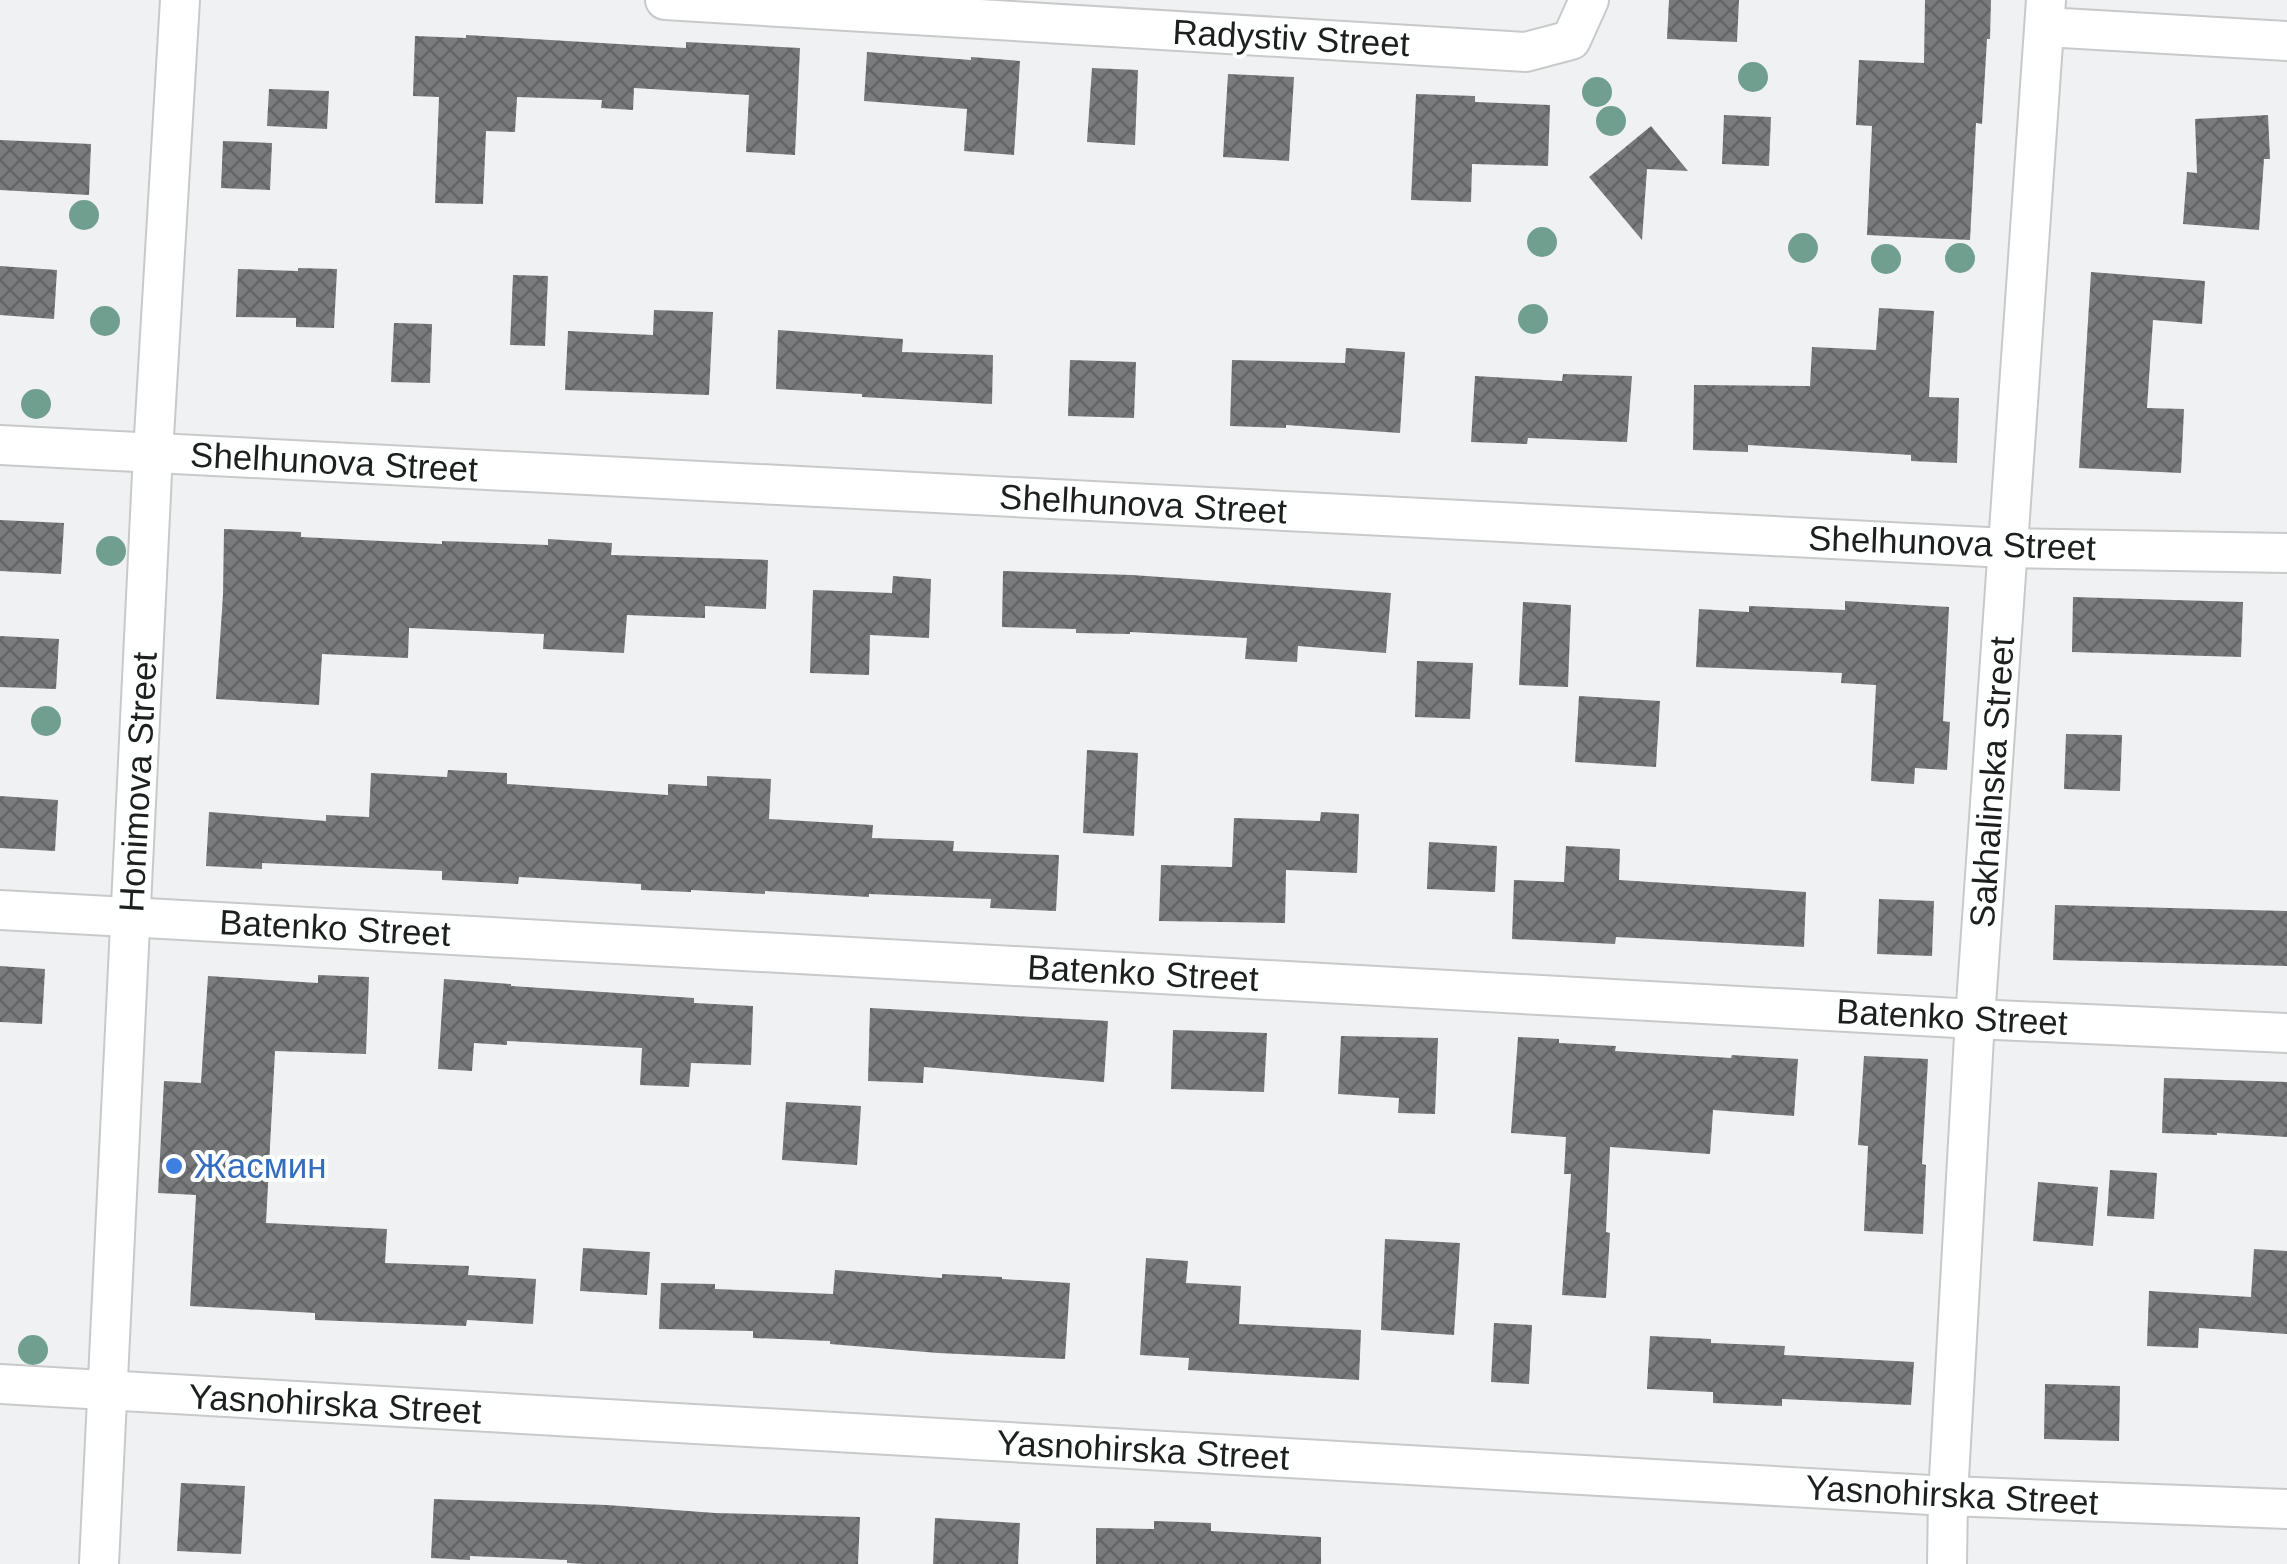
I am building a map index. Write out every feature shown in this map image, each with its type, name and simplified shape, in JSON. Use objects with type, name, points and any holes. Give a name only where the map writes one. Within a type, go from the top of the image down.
[{"type":"street","name":"Honimova Street","points":[[99,1564],[153,453],[180,0]]},
{"type":"street","name":"Radystiv Street","points":[[665,0],[1526,52],[1571,40],[1589,0]]},
{"type":"street","points":[[2045,13],[2287,42]]},
{"type":"street","name":"Sakhalinska Street","points":[[1946,1564],[1976,1019],[2045,13]]},
{"type":"street","name":"Shelhunova Street","points":[[0,444],[2008,548],[2287,553]]},
{"type":"street","name":"Batenko Street","points":[[0,910],[2287,1033]]},
{"type":"street","name":"Yasnohirska Street","points":[[0,1384],[1948,1496],[2287,1509]]},
{"type":"building","points":[[1669,0],[1739,0],[1737,42],[1667,39]]},
{"type":"building","points":[[1925,0],[1991,0],[1982,124],[1976,123],[1970,240],[1867,235],[1872,126],[1856,125],[1859,60],[1924,63]]},
{"type":"building","points":[[466,35],[686,48],[686,42],[800,48],[795,155],[746,152],[749,95],[634,88],[633,110],[601,108],[602,100],[517,97],[515,132],[486,131],[483,204],[435,203],[439,97],[413,96],[415,36]]},
{"type":"building","points":[[867,52],[1020,61],[1014,155],[964,151],[967,109],[864,101]]},
{"type":"building","points":[[1092,68],[1138,70],[1135,145],[1087,142]]},
{"type":"building","points":[[1228,74],[1294,77],[1289,161],[1223,157]]},
{"type":"building","points":[[269,89],[329,91],[327,129],[267,126]]},
{"type":"building","points":[[1416,94],[1475,96],[1475,102],[1550,105],[1548,166],[1472,164],[1471,202],[1411,200]]},
{"type":"building","points":[[1724,115],[1771,117],[1769,166],[1722,164]]},
{"type":"building","points":[[2268,115],[2270,159],[2264,159],[2259,230],[2183,224],[2187,172],[2197,173],[2195,119]]},
{"type":"building","points":[[1651,126],[1688,171],[1647,169],[1642,240],[1589,177]]},
{"type":"building","points":[[0,140],[91,144],[89,195],[0,190]]},
{"type":"building","points":[[223,141],[272,143],[270,190],[221,188]]},
{"type":"building","points":[[0,266],[57,270],[54,319],[0,315]]},
{"type":"building","points":[[238,269],[337,269],[334,328],[296,327],[296,318],[236,317]]},
{"type":"building","points":[[2091,272],[2205,281],[2202,324],[2153,320],[2147,408],[2184,409],[2181,473],[2079,468]]},
{"type":"building","points":[[513,275],[548,276],[545,346],[510,345]]},
{"type":"building","points":[[1879,308],[1934,311],[1929,397],[1959,398],[1957,463],[1911,461],[1911,455],[1748,445],[1748,452],[1693,450],[1694,385],[1810,386],[1812,347],[1876,350]]},
{"type":"building","points":[[654,310],[713,312],[709,395],[565,390],[568,331],[653,335]]},
{"type":"building","points":[[394,323],[432,324],[430,383],[391,382]]},
{"type":"building","points":[[778,330],[903,339],[902,352],[993,355],[992,404],[776,389]]},
{"type":"building","points":[[1346,348],[1405,352],[1400,433],[1286,425],[1230,426],[1232,360],[1345,363]]},
{"type":"building","points":[[1070,360],[1136,362],[1134,418],[1068,416]]},
{"type":"building","points":[[1563,374],[1632,376],[1627,442],[1528,438],[1527,444],[1471,442],[1475,376],[1562,381]]},
{"type":"building","points":[[0,520],[64,523],[61,574],[0,571]]},
{"type":"building","points":[[224,529],[442,544],[548,545],[548,539],[612,543],[611,555],[768,560],[766,609],[705,606],[705,618],[627,615],[624,653],[543,649],[544,634],[409,628],[408,658],[322,654],[319,705],[216,699]]},
{"type":"building","points":[[1003,571],[1132,575],[1391,593],[1386,653],[1298,646],[1297,662],[1245,659],[1247,638],[1002,627]]},
{"type":"building","points":[[893,576],[931,579],[929,638],[870,635],[869,675],[810,673],[813,590],[892,593]]},
{"type":"building","points":[[2073,597],[2243,602],[2241,657],[2072,652]]},
{"type":"building","points":[[1845,601],[1949,607],[1943,721],[1950,722],[1947,770],[1915,768],[1914,784],[1871,781],[1876,685],[1841,683],[1842,673],[1696,667],[1699,609],[1749,612],[1749,606],[1845,610]]},
{"type":"building","points":[[1523,602],[1571,605],[1568,687],[1519,685]]},
{"type":"building","points":[[0,636],[59,639],[56,689],[0,687]]},
{"type":"building","points":[[1417,661],[1473,663],[1470,719],[1415,717]]},
{"type":"building","points":[[1579,696],[1660,701],[1656,767],[1575,762]]},
{"type":"building","points":[[2066,734],[2122,735],[2120,791],[2064,789]]},
{"type":"building","points":[[1087,750],[1138,753],[1134,836],[1083,833]]},
{"type":"building","points":[[448,770],[507,773],[507,784],[668,795],[668,784],[707,786],[707,776],[771,779],[769,819],[873,825],[872,838],[954,841],[953,851],[1059,855],[1056,911],[990,908],[991,899],[641,890],[641,884],[519,877],[518,884],[442,880],[442,871],[262,863],[262,869],[206,866],[209,812],[326,821],[326,815],[369,817],[371,773],[447,777]]},
{"type":"building","points":[[0,796],[58,800],[55,851],[0,848]]},
{"type":"building","points":[[1321,812],[1359,814],[1357,873],[1286,870],[1285,923],[1159,921],[1161,865],[1232,867],[1234,818],[1320,821]]},
{"type":"building","points":[[1429,842],[1497,846],[1495,892],[1427,889]]},
{"type":"building","points":[[1566,846],[1620,849],[1619,880],[1806,892],[1804,947],[1616,937],[1615,944],[1512,939],[1514,880],[1564,882]]},
{"type":"building","points":[[1879,899],[1934,901],[1932,956],[1877,954]]},
{"type":"building","points":[[2055,905],[2287,911],[2287,966],[2053,960]]},
{"type":"building","points":[[0,966],[45,969],[42,1024],[0,1022]]},
{"type":"building","points":[[318,975],[369,977],[366,1054],[275,1051],[266,1223],[387,1229],[385,1263],[469,1266],[468,1275],[536,1279],[533,1324],[467,1320],[466,1326],[315,1320],[315,1313],[190,1306],[196,1195],[158,1193],[164,1081],[201,1083],[208,976],[318,983]]},
{"type":"building","points":[[444,979],[753,1006],[751,1065],[691,1063],[689,1087],[640,1085],[642,1048],[507,1041],[507,1045],[474,1043],[472,1071],[438,1069]]},
{"type":"building","points":[[870,1008],[1108,1021],[1104,1082],[924,1067],[923,1083],[868,1081]]},
{"type":"building","points":[[1173,1030],[1267,1033],[1264,1092],[1171,1089]]},
{"type":"building","points":[[1341,1036],[1438,1038],[1435,1114],[1398,1113],[1399,1098],[1338,1094]]},
{"type":"building","points":[[1518,1037],[1616,1046],[1615,1051],[1798,1059],[1794,1116],[1713,1110],[1710,1154],[1610,1147],[1606,1298],[1562,1295],[1571,1174],[1564,1174],[1566,1137],[1511,1133]]},
{"type":"building","points":[[1864,1056],[1928,1059],[1923,1234],[1864,1231],[1868,1146],[1858,1145]]},
{"type":"building","points":[[2164,1078],[2287,1082],[2287,1137],[2162,1133]]},
{"type":"building","points":[[786,1102],[861,1106],[857,1165],[782,1160]]},
{"type":"building","points":[[2110,1170],[2157,1173],[2154,1219],[2107,1216]]},
{"type":"building","points":[[2038,1182],[2098,1187],[2093,1246],[2033,1241]]},
{"type":"building","points":[[1385,1239],[1460,1243],[1454,1335],[1381,1330]]},
{"type":"building","points":[[583,1248],[650,1252],[647,1295],[580,1291]]},
{"type":"building","points":[[2254,1249],[2287,1251],[2287,1334],[2199,1328],[2198,1348],[2147,1346],[2149,1291],[2251,1297]]},
{"type":"building","points":[[1146,1258],[1188,1261],[1186,1283],[1241,1286],[1239,1324],[1361,1330],[1359,1380],[1188,1370],[1189,1358],[1140,1355]]},
{"type":"building","points":[[835,1270],[1070,1283],[1065,1359],[753,1338],[753,1331],[659,1329],[661,1283],[833,1294]]},
{"type":"building","points":[[1494,1323],[1532,1325],[1529,1384],[1491,1382]]},
{"type":"building","points":[[1650,1336],[1785,1346],[1784,1355],[1914,1362],[1911,1405],[1782,1399],[1782,1406],[1713,1403],[1713,1392],[1647,1389]]},
{"type":"building","points":[[2045,1384],[2120,1386],[2119,1441],[2044,1439]]},
{"type":"building","points":[[181,1483],[245,1486],[241,1554],[177,1551]]},
{"type":"building","points":[[434,1499],[860,1517],[858,1564],[584,1564],[470,1556],[470,1560],[431,1558]]},
{"type":"building","points":[[935,1518],[1020,1523],[1018,1564],[933,1564]]},
{"type":"building","points":[[1154,1521],[1211,1523],[1211,1531],[1321,1537],[1321,1564],[1096,1564],[1096,1528],[1154,1529]]},
{"type":"place","name":"Жасмин","points":[[174,1166]]}]
